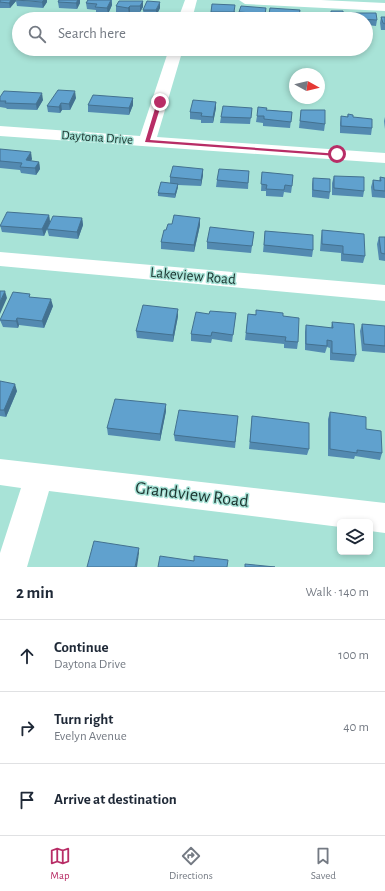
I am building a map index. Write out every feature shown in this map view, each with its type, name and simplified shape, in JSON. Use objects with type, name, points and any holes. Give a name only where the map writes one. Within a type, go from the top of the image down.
[{"type":"street","points":[[187,12],[191,0]]},
{"type":"street","points":[[245,0],[385,7]]},
{"type":"street","points":[[147,141],[174,56]]},
{"type":"street","name":"Daytona Drive","points":[[0,131],[385,158]]},
{"type":"street","name":"Lakeview Road","points":[[0,259],[385,293]]},
{"type":"street","name":"Grandview Road","points":[[0,472],[385,518]]},
{"type":"street","points":[[11,567],[39,477]]},
{"type":"building","points":[[0,0],[11,0],[9,3],[0,2]]},
{"type":"building","points":[[16,0],[44,0],[42,2]]},
{"type":"building","points":[[59,0],[78,0],[76,3],[58,2]]},
{"type":"building","points":[[88,0],[111,0],[107,8],[95,7],[97,4],[86,3]]},
{"type":"building","points":[[119,1],[143,1],[140,6],[130,6],[128,8],[116,6]]},
{"type":"building","points":[[147,1],[160,2],[156,10],[143,10]]},
{"type":"building","points":[[212,4],[235,5],[234,12],[211,12]]},
{"type":"building","points":[[241,6],[266,8],[265,12],[239,12]]},
{"type":"building","points":[[270,8],[300,10],[300,12],[269,12]]},
{"type":"building","points":[[343,11],[343,12],[331,12]]},
{"type":"building","points":[[373,13],[376,13],[377,20],[373,20]]},
{"type":"building","points":[[381,17],[385,17],[385,24],[383,23]]},
{"type":"building","points":[[58,90],[75,91],[69,104],[61,103],[59,107],[47,106]]},
{"type":"building","points":[[4,91],[42,93],[36,104],[5,103],[6,101],[0,101],[0,97]]},
{"type":"building","points":[[93,95],[133,98],[129,108],[88,105]]},
{"type":"building","points":[[193,100],[216,102],[213,117],[201,116],[202,113],[190,112]]},
{"type":"building","points":[[223,106],[252,108],[251,118],[221,117]]},
{"type":"building","points":[[258,107],[267,108],[266,110],[292,112],[291,122],[264,119],[264,116],[257,116]]},
{"type":"building","points":[[301,110],[325,110],[325,124],[300,121]]},
{"type":"building","points":[[348,114],[353,115],[353,117],[372,119],[372,128],[341,126],[341,116],[348,117]]},
{"type":"building","points":[[0,149],[31,152],[26,160],[39,162],[35,168],[20,167],[22,163],[0,161]]},
{"type":"building","points":[[173,166],[203,169],[201,180],[170,177]]},
{"type":"building","points":[[219,169],[249,171],[248,183],[217,180]]},
{"type":"building","points":[[262,172],[293,175],[292,186],[285,185],[284,190],[266,189],[267,185],[261,184]]},
{"type":"building","points":[[334,176],[364,177],[364,191],[334,188]]},
{"type":"building","points":[[380,177],[385,178],[385,191],[374,190],[373,180],[381,181]]},
{"type":"building","points":[[313,178],[330,179],[330,192],[313,190]]},
{"type":"building","points":[[161,182],[178,184],[175,194],[158,193]]},
{"type":"building","points":[[7,212],[49,215],[42,229],[0,226]]},
{"type":"building","points":[[174,215],[200,218],[194,245],[161,242],[164,230],[166,230],[168,224],[172,224]]},
{"type":"building","points":[[53,216],[82,218],[77,232],[47,229]]},
{"type":"building","points":[[210,227],[254,232],[252,246],[207,242]]},
{"type":"building","points":[[322,230],[364,234],[365,256],[343,254],[343,246],[322,244]]},
{"type":"building","points":[[265,231],[313,235],[313,250],[264,245]]},
{"type":"building","points":[[379,237],[385,237],[385,254],[381,253]]},
{"type":"building","points":[[0,291],[5,291],[0,302]]},
{"type":"building","points":[[13,292],[30,294],[29,297],[51,299],[42,321],[17,318],[16,321],[0,320]]},
{"type":"building","points":[[143,305],[178,309],[173,335],[136,331]]},
{"type":"building","points":[[256,310],[283,313],[283,316],[299,318],[298,342],[285,341],[286,337],[246,333],[248,314],[256,315]]},
{"type":"building","points":[[210,311],[236,313],[233,335],[212,332],[211,336],[191,334],[196,312],[209,314]]},
{"type":"building","points":[[332,322],[354,324],[356,355],[332,353],[332,341],[327,340],[327,346],[306,344],[306,325],[333,328]]},
{"type":"building","points":[[362,324],[385,326],[385,346],[364,344]]},
{"type":"building","points":[[0,381],[15,384],[4,410],[0,410]]},
{"type":"building","points":[[115,399],[166,404],[160,434],[107,428]]},
{"type":"building","points":[[179,410],[238,416],[235,442],[174,435]]},
{"type":"building","points":[[330,412],[366,417],[366,429],[381,431],[382,453],[357,450],[357,453],[330,449]]},
{"type":"building","points":[[252,416],[309,423],[309,449],[250,442]]},
{"type":"building","points":[[94,541],[139,548],[135,567],[87,567]]},
{"type":"building","points":[[160,556],[194,561],[194,556],[228,560],[227,567],[158,567]]},
{"type":"building","points":[[245,564],[275,567],[245,567]]},
{"type":"route","points":[[160,102],[147,141],[337,154]]}]
